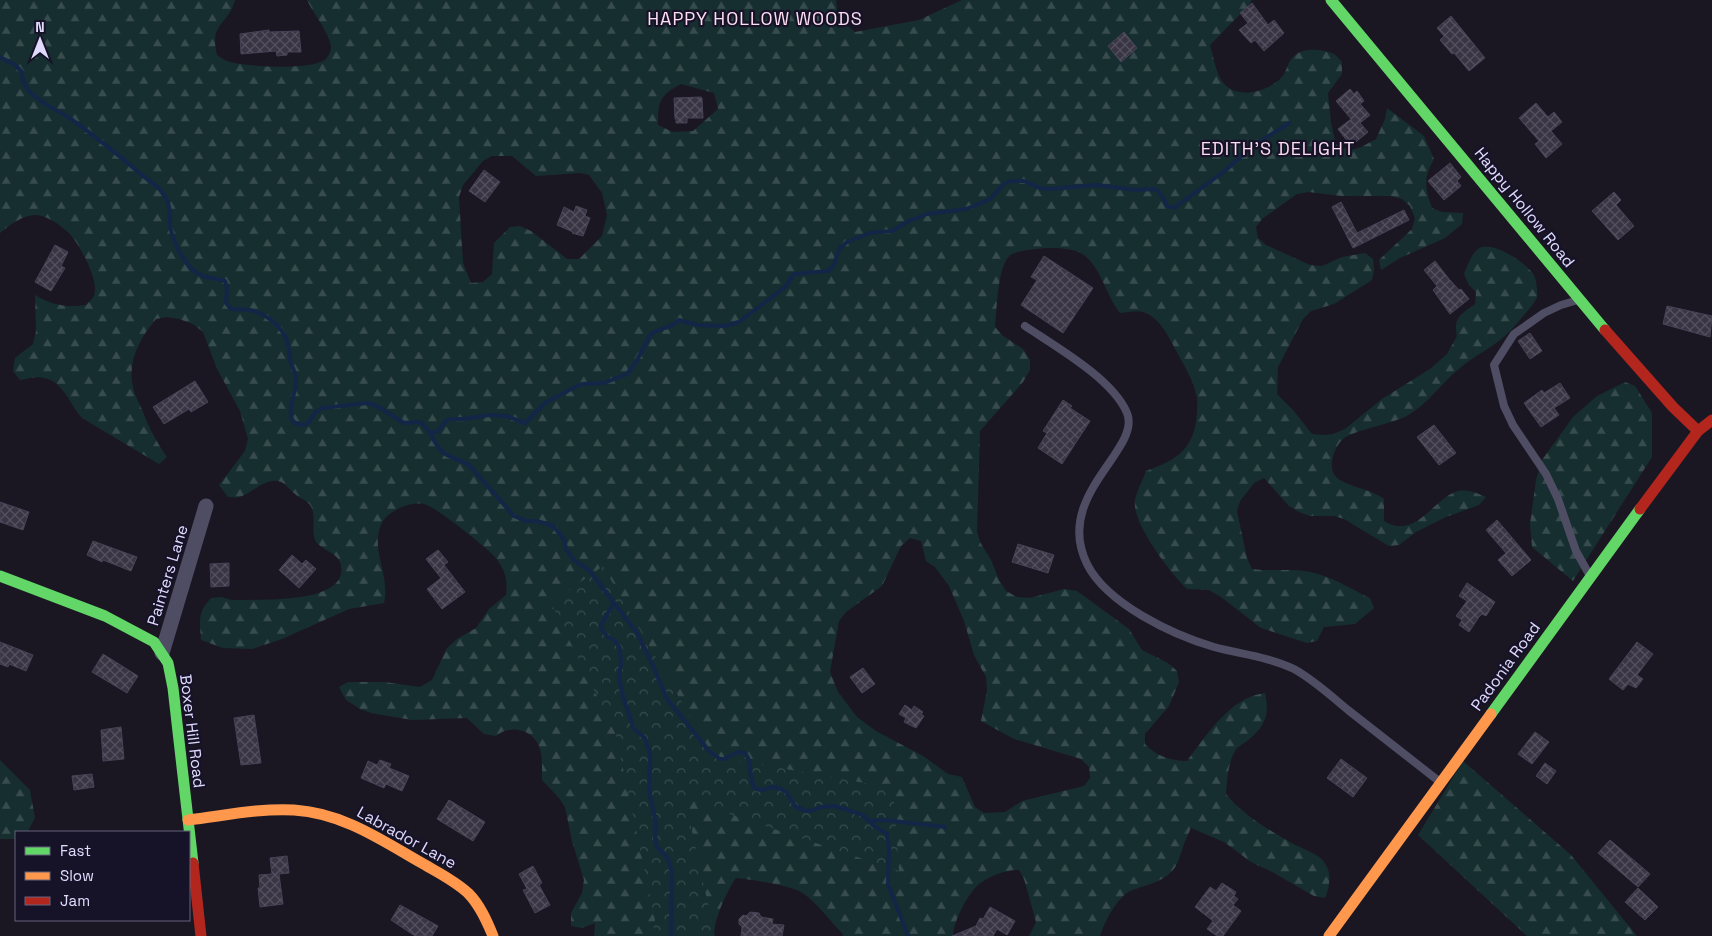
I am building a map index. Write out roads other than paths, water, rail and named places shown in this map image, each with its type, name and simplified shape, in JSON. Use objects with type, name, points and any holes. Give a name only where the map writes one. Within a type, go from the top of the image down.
[{"type":"street","name":"Happy Hollow Road","points":[[1331,0],[1627,356],[1673,407],[1698,431]]},
{"type":"street","name":"Padonia Road","points":[[1329,936],[1681,453],[1698,431],[1712,420]]},
{"type":"street","name":"Painters Lane","points":[[162,653],[206,506]]},
{"type":"street","name":"Boxer Hill Road","points":[[0,576],[105,616],[154,642],[168,664],[173,688],[189,831]]},
{"type":"street","name":"Labrador Lane","points":[[188,820],[270,810],[295,810],[340,819],[368,831],[454,882],[473,899],[484,915],[493,936]]},
{"type":"street","name":"Boxer Hill Road","points":[[190,838],[201,936]]},
{"type":"lane","points":[[1580,300],[1561,305],[1544,313],[1514,334],[1494,365],[1504,406],[1513,425],[1546,474],[1558,499],[1576,551],[1590,577]]},
{"type":"lane","points":[[1025,326],[1064,351],[1104,382],[1121,402],[1129,419],[1129,426],[1124,438],[1088,498],[1080,518],[1081,549],[1088,566],[1098,579],[1114,595],[1160,626],[1189,639],[1279,663],[1294,670],[1322,688],[1440,782]]},
{"type":"waterway","points":[[0,57],[15,65],[22,72],[25,85],[34,96],[80,126],[160,190],[168,203],[170,226],[181,255],[197,273],[225,281],[227,287],[226,303],[231,309],[256,312],[277,325],[285,335],[290,360],[296,376],[291,409],[293,421],[297,424],[305,425],[322,408],[368,403],[377,406],[404,423],[420,422],[428,429],[442,451],[470,466],[514,516],[526,521],[537,521],[553,526],[564,539],[566,549],[575,561],[589,570],[637,633],[667,699],[709,751],[720,759],[738,752],[745,753],[748,757],[752,781],[756,789],[762,790],[773,787],[781,789],[786,792],[796,807],[807,811],[835,806],[860,814],[887,834],[889,849],[888,884],[908,936]]},
{"type":"waterway","points":[[431,432],[437,432],[447,420],[489,415],[506,416],[525,423],[545,403],[575,387],[582,384],[604,383],[627,374],[636,362],[650,335],[654,332],[679,320],[697,325],[725,326],[739,322],[785,287],[794,274],[828,271],[834,265],[839,249],[847,242],[870,233],[892,231],[909,221],[927,214],[966,209],[990,199],[1004,184],[1010,181],[1024,181],[1040,188],[1049,189],[1096,185],[1136,190],[1153,189],[1157,190],[1162,196],[1167,206],[1174,208],[1226,170],[1250,148],[1289,123]]},
{"type":"waterway","points":[[613,604],[601,629],[620,648],[621,664],[619,677],[623,697],[634,729],[645,738],[650,753],[649,790],[656,823],[655,840],[657,847],[668,858],[672,873],[671,936]]},
{"type":"waterway","points":[[869,821],[885,820],[945,827]]},
{"type":"district","name":"HAPPY HOLLOW WOODS","points":[[755,19]]},
{"type":"district","name":"EDITH'S DELIGHT","points":[[1278,149]]}]
